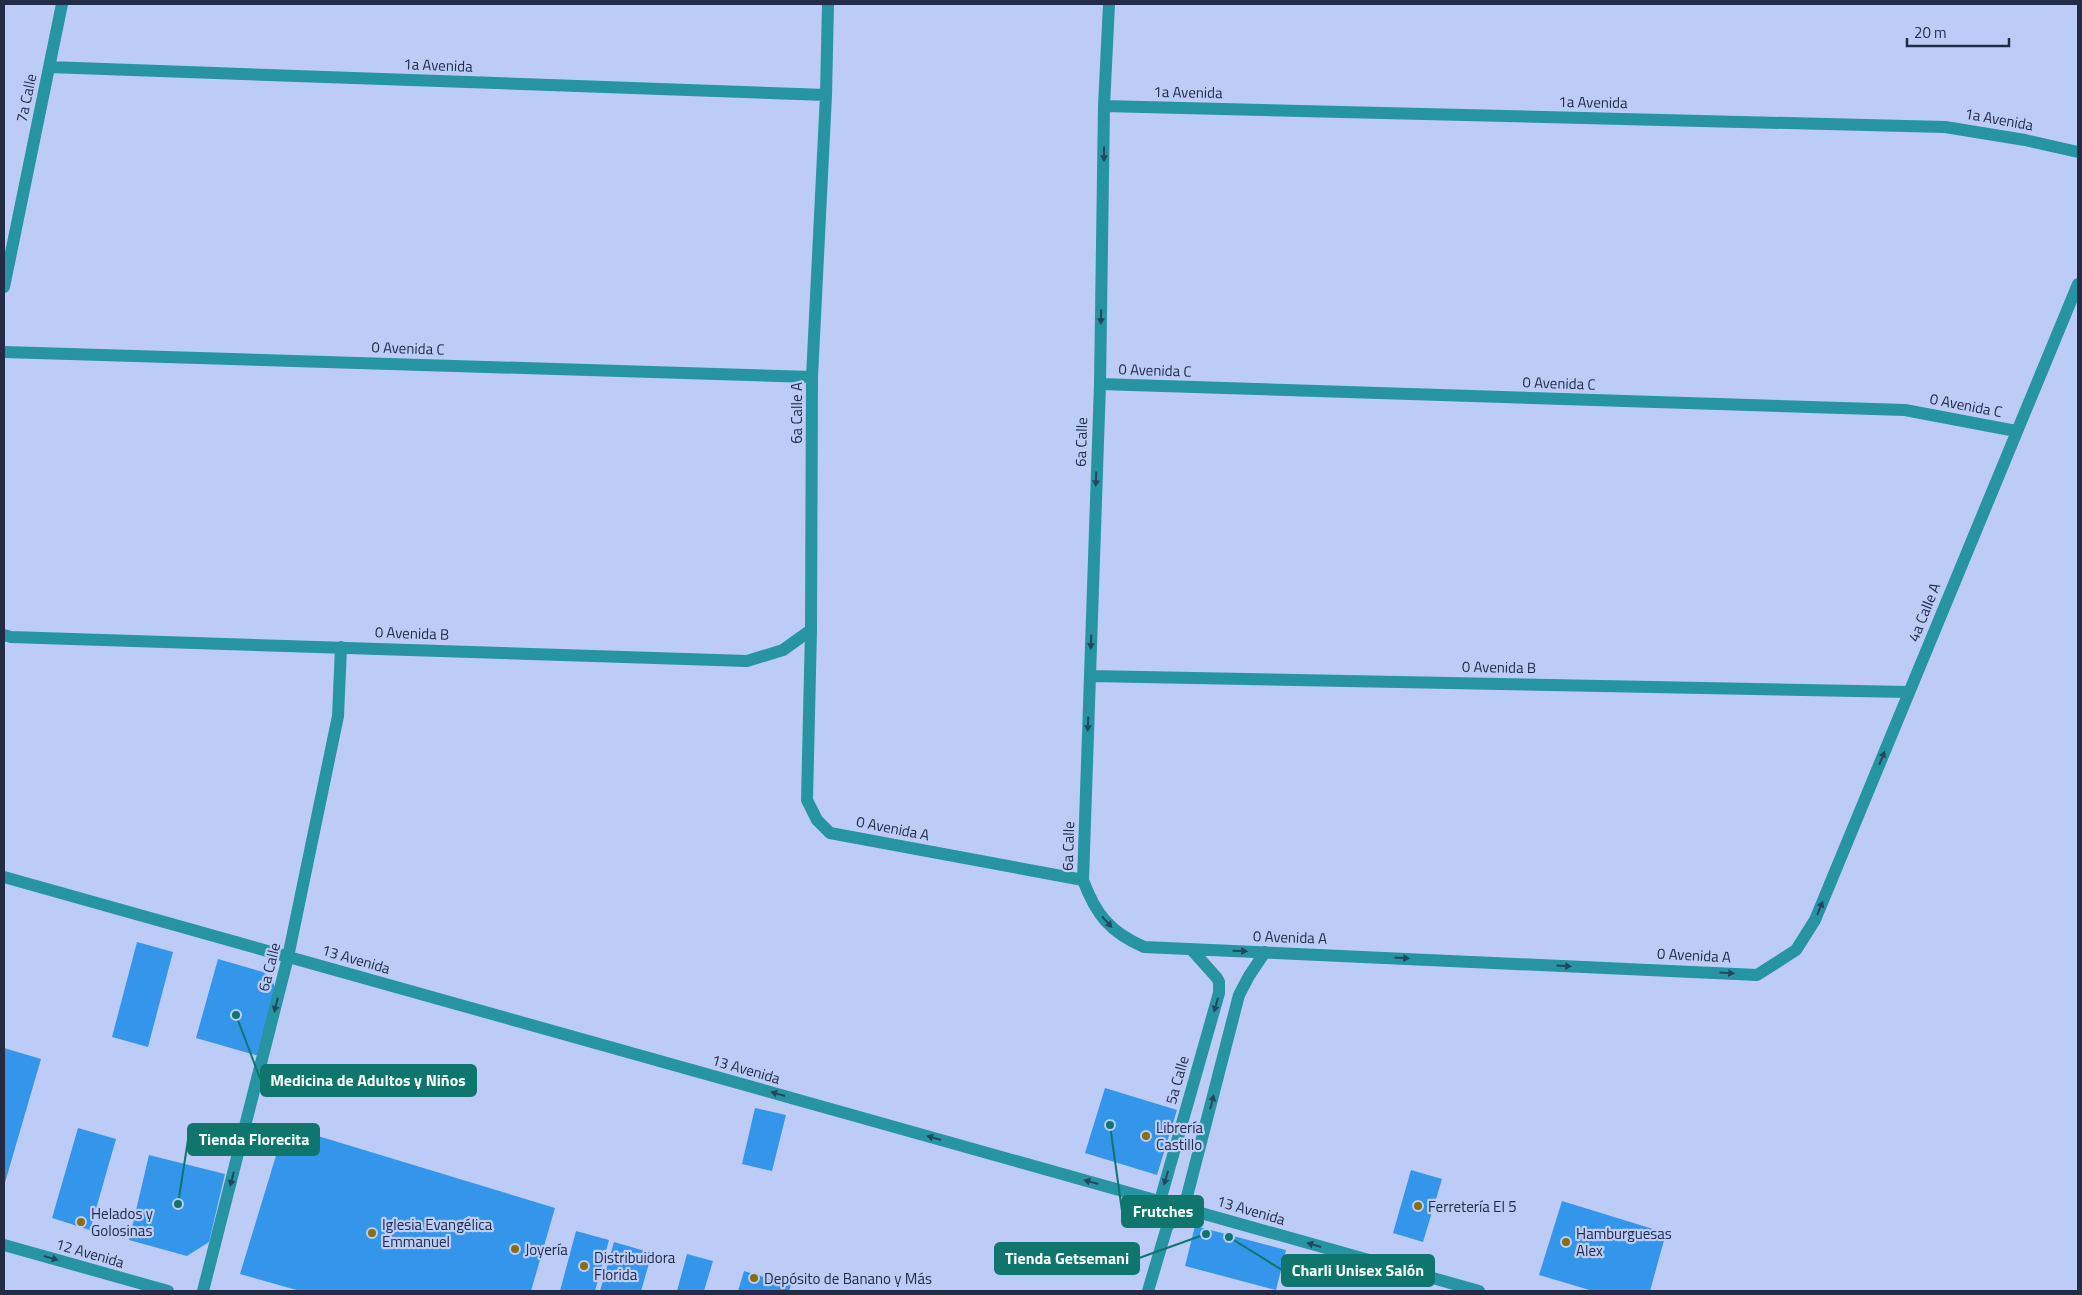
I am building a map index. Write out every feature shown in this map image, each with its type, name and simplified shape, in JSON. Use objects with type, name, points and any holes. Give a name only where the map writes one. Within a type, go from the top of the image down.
[{"type":"street","name":"7a Calle","points":[[4,287],[62,4]]},
{"type":"street","name":"6a Calle A","points":[[817,820],[807,800],[811,630],[812,377],[826,95],[828,4]]},
{"type":"street","name":"6a Calle","points":[[1083,880],[1100,384],[1104,106],[1110,4]]},
{"type":"street","name":"1a Avenida","points":[[49,67],[826,95]]},
{"type":"street","name":"1a Avenida","points":[[1104,106],[1945,126],[2025,140],[2078,152]]},
{"type":"street","name":"4a Calle A","points":[[1796,950],[1815,920],[2078,284]]},
{"type":"street","name":"0 Avenida C","points":[[4,352],[812,377]]},
{"type":"street","name":"0 Avenida C","points":[[1100,384],[1905,410],[2016,431]]},
{"type":"street","name":"0 Avenida B","points":[[4,635],[11,637],[747,661],[783,650],[811,630]]},
{"type":"street","name":"6a Calle","points":[[203,1291],[288,957],[338,716],[341,647]]},
{"type":"street","name":"0 Avenida B","points":[[1090,676],[1908,692]]},
{"type":"street","name":"0 Avenida A","points":[[817,820],[830,833],[1083,880],[1091,902],[1106,922],[1124,938],[1144,947],[1757,974],[1796,950]]},
{"type":"street","name":"13 Avenida","points":[[4,878],[1479,1291]]},
{"type":"street","name":"5a Calle","points":[[1160,1202],[1219,993],[1217,978],[1191,949]]},
{"type":"street","points":[[1148,1291],[1167,1227],[1184,1208],[1239,995],[1265,952]]},
{"type":"street","points":[[1160,1202],[1167,1227]]},
{"type":"street","name":"12 Avenida","points":[[4,1245],[168,1291]]},
{"type":"building","points":[[137,942],[173,952],[148,1047],[112,1037]]},
{"type":"building","points":[[218,959],[263,972],[273,981],[276,993],[259,1056],[196,1038]]},
{"type":"building","points":[[4,1048],[41,1059],[4,1186]]},
{"type":"building","points":[[1105,1088],[1177,1110],[1157,1175],[1085,1153]]},
{"type":"building","points":[[755,1108],[786,1115],[772,1171],[742,1164]]},
{"type":"building","name":"Iglesia Evangélica Emmanuel","points":[[285,1126],[555,1208],[531,1291],[300,1291],[240,1274]]},
{"type":"building","points":[[78,1128],[116,1139],[90,1230],[52,1218]]},
{"type":"building","points":[[149,1155],[225,1174],[209,1242],[187,1256],[129,1240]]},
{"type":"building","name":"Ferretería El 5","points":[[1411,1170],[1442,1179],[1423,1242],[1393,1233]]},
{"type":"building","points":[[1562,1201],[1666,1233],[1650,1291],[1593,1291],[1539,1275]]},
{"type":"building","points":[[1195,1226],[1286,1250],[1276,1290],[1185,1266]]},
{"type":"building","name":"Distribuidora Florida","points":[[576,1231],[609,1240],[595,1291],[560,1291]]},
{"type":"building","points":[[614,1242],[652,1253],[641,1291],[600,1291]]},
{"type":"building","points":[[687,1254],[713,1261],[704,1291],[677,1291]]},
{"type":"building","name":"Depósito de Banano y Más","points":[[744,1271],[791,1285],[789,1291],[738,1291]]},
{"type":"place","name":"Medicina de Adultos y Niños","points":[[236,1015]]},
{"type":"place","name":"Frutches","points":[[1110,1125]]},
{"type":"place","name":"Librería Castillo","points":[[1146,1136]]},
{"type":"place","name":"Tienda Florecita","points":[[178,1204]]},
{"type":"place","name":"Ferretería El 5","points":[[1418,1206]]},
{"type":"place","name":"Helados y Golosinas","points":[[81,1222]]},
{"type":"place","name":"Iglesia Evangélica Emmanuel","points":[[372,1233]]},
{"type":"place","name":"Tienda Getsemani","points":[[1206,1234]]},
{"type":"place","name":"Charli Unisex Salón","points":[[1229,1237]]},
{"type":"place","name":"Hamburguesas Alex","points":[[1566,1242]]},
{"type":"place","name":"Joyería","points":[[515,1249]]},
{"type":"place","name":"Distribuidora Florida","points":[[584,1266]]},
{"type":"place","name":"Depósito de Banano y Más","points":[[754,1278]]}]
